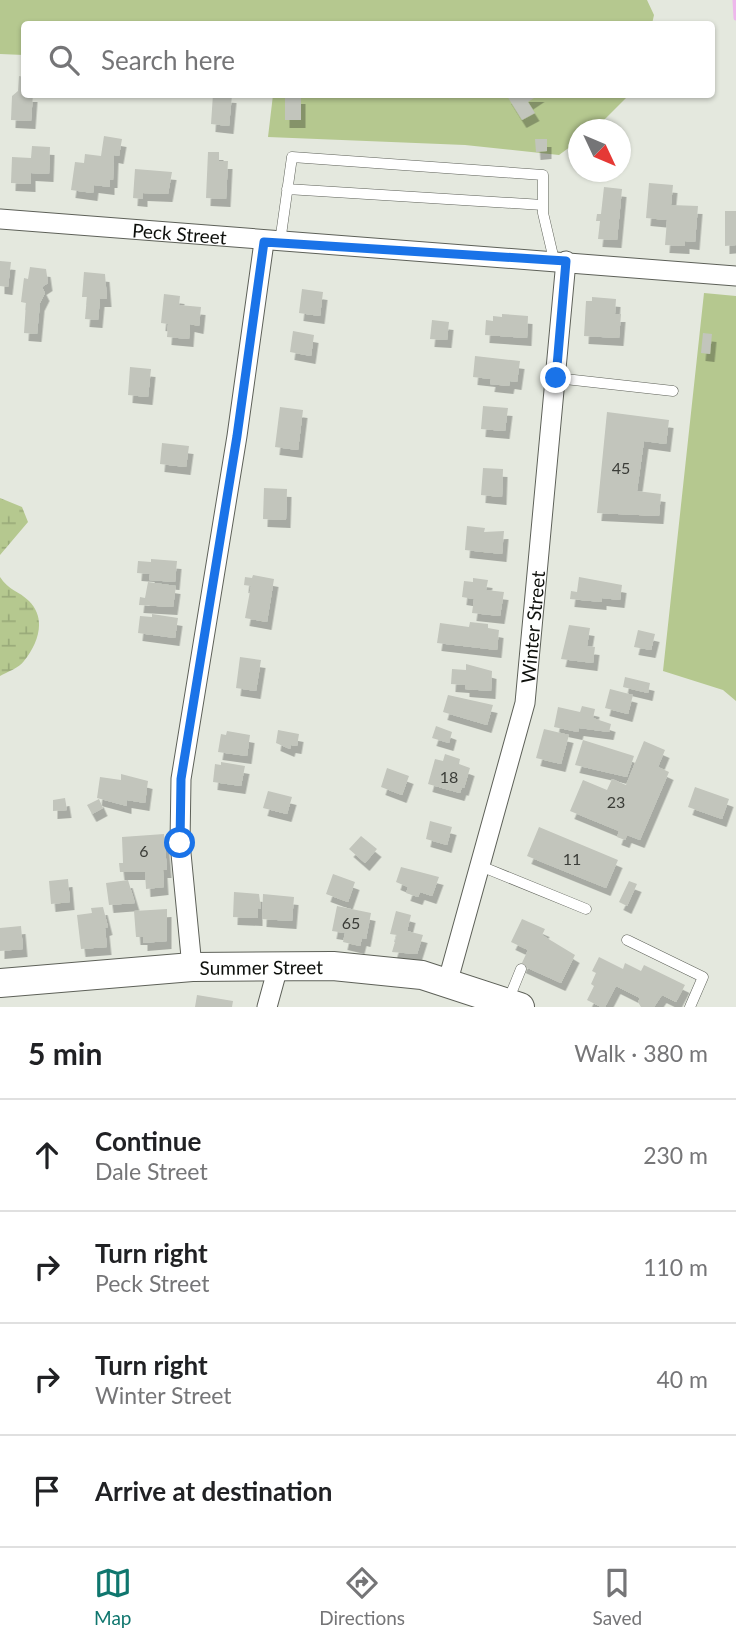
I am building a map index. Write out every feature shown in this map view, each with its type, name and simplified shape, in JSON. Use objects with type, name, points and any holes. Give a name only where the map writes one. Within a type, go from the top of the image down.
[{"type":"main road","name":"Summer Street","points":[[0,983],[192,967],[278,968],[297,965],[422,975],[504,1004]]},
{"type":"street","name":"Peck Street","points":[[0,219],[272,242],[560,260],[736,276]]},
{"type":"street","points":[[192,967],[180,843],[181,779],[272,242]]},
{"type":"street","name":"Winter Street","points":[[447,984],[525,703],[556,378],[560,260]]},
{"type":"street","points":[[267,1007],[278,968]]},
{"type":"lane","points":[[272,242],[287,189],[292,157],[543,175],[543,205],[560,260]]},
{"type":"lane","points":[[287,189],[543,205]]},
{"type":"lane","points":[[556,378],[673,391]]},
{"type":"lane","points":[[478,865],[586,909]]},
{"type":"lane","points":[[627,940],[703,977],[690,1007]]},
{"type":"lane","points":[[504,1004],[521,969]]},
{"type":"green space","points":[[0,0],[647,0],[654,15],[653,21],[21,21],[21,55],[0,54]]},
{"type":"green space","points":[[273,98],[626,98],[605,119],[568,119],[568,148],[559,155],[465,145],[268,137]]},
{"type":"green space","points":[[704,293],[736,296],[736,701],[723,690],[663,671]]},
{"type":"green space","points":[[0,498],[22,507],[28,522],[0,555]]},
{"type":"green space","points":[[0,577],[35,608],[39,623],[33,647],[24,661],[0,676]]},
{"type":"building","points":[[19,76],[21,98],[33,98],[31,121],[11,120],[12,96],[18,91]]},
{"type":"building","points":[[213,98],[232,98],[229,126],[211,124]]},
{"type":"building","points":[[285,98],[301,98],[301,120],[285,120]]},
{"type":"building","points":[[508,98],[534,98],[528,102],[535,113],[522,120]]},
{"type":"building","points":[[104,136],[122,139],[119,156],[114,155],[113,180],[110,180],[110,187],[94,185],[93,193],[71,190],[75,162],[84,163],[85,154],[101,156]]},
{"type":"building","points":[[535,139],[547,139],[547,151],[536,152]]},
{"type":"building","points":[[32,146],[50,147],[49,174],[31,173],[31,184],[11,183],[12,157],[31,158]]},
{"type":"building","points":[[208,152],[219,152],[219,161],[228,161],[226,199],[206,198]]},
{"type":"building","points":[[135,169],[172,172],[168,194],[143,193],[143,199],[133,198]]},
{"type":"building","points":[[649,183],[673,185],[671,205],[698,206],[695,242],[685,241],[685,246],[665,245],[667,220],[646,218]]},
{"type":"building","points":[[604,187],[622,189],[617,240],[598,239],[600,221],[596,221],[597,214],[601,214]]},
{"type":"building","points":[[725,211],[736,211],[736,245],[725,246]]},
{"type":"building","points":[[0,261],[11,262],[8,287],[0,286]]},
{"type":"building","points":[[30,267],[46,269],[48,283],[42,287],[45,293],[40,303],[37,334],[24,333],[26,303],[21,302],[24,278],[28,279]]},
{"type":"building","points":[[84,272],[105,274],[107,299],[100,299],[98,320],[85,319],[87,297],[82,297]]},
{"type":"building","points":[[302,289],[323,292],[320,316],[299,313]]},
{"type":"building","points":[[164,294],[180,296],[179,305],[201,307],[199,326],[190,324],[189,339],[167,337],[168,324],[161,323]]},
{"type":"building","points":[[592,297],[616,299],[615,314],[621,314],[619,338],[584,336],[586,301],[592,301]]},
{"type":"building","points":[[502,314],[528,316],[527,338],[485,335],[486,320],[493,321],[493,316],[502,317]]},
{"type":"building","points":[[432,320],[449,322],[447,340],[430,339]]},
{"type":"building","points":[[293,331],[314,335],[311,356],[290,352]]},
{"type":"building","points":[[703,333],[712,334],[710,354],[701,353]]},
{"type":"building","points":[[475,356],[520,361],[517,382],[510,381],[509,386],[490,384],[491,379],[473,377]]},
{"type":"building","points":[[130,367],[151,369],[148,397],[128,395]]},
{"type":"building","points":[[483,406],[508,408],[505,431],[481,429]]},
{"type":"building","points":[[280,407],[303,410],[298,450],[275,447]]},
{"type":"building","points":[[607,412],[669,420],[666,444],[644,441],[637,491],[661,494],[659,516],[597,513]]},
{"type":"building","points":[[162,443],[189,446],[186,467],[160,464]]},
{"type":"building","points":[[483,468],[503,469],[502,497],[481,495]]},
{"type":"building","points":[[264,488],[287,489],[286,520],[263,519]]},
{"type":"building","points":[[467,526],[485,528],[484,532],[504,531],[502,554],[465,550]]},
{"type":"building","points":[[151,559],[177,561],[175,582],[149,580],[150,574],[137,573],[138,561],[151,562]]},
{"type":"building","points":[[253,575],[274,579],[267,622],[245,618],[251,586],[244,585],[245,577],[252,578]]},
{"type":"building","points":[[579,577],[622,585],[620,600],[602,598],[602,602],[570,599],[571,591],[577,592]]},
{"type":"building","points":[[473,578],[488,580],[486,590],[504,592],[500,616],[472,613],[474,599],[462,597],[464,581],[473,582]]},
{"type":"building","points":[[148,582],[176,586],[173,607],[139,605],[140,597],[145,598]]},
{"type":"building","points":[[152,614],[178,618],[175,638],[138,633],[140,616],[152,617]]},
{"type":"building","points":[[470,622],[488,624],[488,628],[499,630],[497,650],[437,643],[440,623],[469,627]]},
{"type":"building","points":[[569,625],[590,628],[587,646],[595,647],[593,663],[561,659]]},
{"type":"building","points":[[638,630],[655,634],[651,650],[634,647]]},
{"type":"building","points":[[240,657],[261,660],[256,691],[236,688]]},
{"type":"building","points":[[466,664],[492,671],[491,691],[465,689],[465,685],[451,684],[452,669],[466,670]]},
{"type":"building","points":[[625,677],[650,683],[648,693],[623,687]]},
{"type":"building","points":[[610,689],[633,695],[628,714],[605,708]]},
{"type":"building","points":[[448,695],[493,705],[487,725],[443,712]]},
{"type":"building","points":[[582,706],[595,709],[593,718],[611,724],[609,732],[579,728],[578,732],[554,727],[558,707],[580,712]]},
{"type":"building","points":[[436,726],[452,732],[449,743],[432,738]]},
{"type":"building","points":[[544,729],[569,735],[561,764],[536,758]]},
{"type":"building","points":[[278,730],[299,734],[297,746],[291,745],[290,749],[276,743]]},
{"type":"building","points":[[227,731],[250,735],[247,756],[218,752],[221,734],[226,735]]},
{"type":"building","points":[[583,740],[634,756],[627,777],[575,765]]},
{"type":"building","points":[[644,741],[665,750],[658,767],[669,772],[640,840],[627,835],[625,840],[617,837],[619,831],[570,811],[583,780],[607,790],[612,779],[626,785]]},
{"type":"building","points":[[445,754],[460,759],[459,764],[470,768],[460,793],[428,784],[435,759],[443,761]]},
{"type":"building","points":[[221,762],[245,766],[241,786],[213,782],[215,764],[221,765]]},
{"type":"building","points":[[387,768],[409,776],[402,795],[381,787]]},
{"type":"building","points":[[121,774],[148,781],[145,803],[127,800],[127,806],[97,798],[100,777],[121,780]]},
{"type":"building","points":[[695,787],[729,799],[722,819],[688,807]]},
{"type":"building","points":[[268,791],[292,797],[287,814],[263,808]]},
{"type":"building","points":[[65,798],[67,810],[53,811],[53,800]]},
{"type":"building","points":[[99,799],[103,808],[92,814],[87,805]]},
{"type":"building","points":[[430,821],[452,827],[447,845],[426,839]]},
{"type":"building","points":[[539,827],[618,860],[606,888],[527,856]]},
{"type":"building","points":[[164,834],[167,870],[163,870],[164,887],[146,889],[145,872],[120,872],[119,863],[123,863],[122,837]]},
{"type":"building","points":[[361,836],[377,849],[365,863],[349,849]]},
{"type":"building","points":[[401,867],[439,877],[432,896],[420,892],[418,897],[406,893],[408,887],[396,882]]},
{"type":"building","points":[[333,874],[355,882],[348,902],[326,894]]},
{"type":"building","points":[[68,879],[70,902],[51,904],[49,881]]},
{"type":"building","points":[[128,880],[135,903],[109,905],[106,883]]},
{"type":"building","points":[[629,881],[637,884],[627,906],[619,902]]},
{"type":"building","points":[[234,892],[259,894],[261,909],[258,908],[258,918],[233,917]]},
{"type":"building","points":[[263,894],[294,897],[292,921],[262,919]]},
{"type":"building","points":[[337,906],[371,913],[366,939],[362,938],[360,946],[343,942],[345,933],[332,931]]},
{"type":"building","points":[[103,907],[108,927],[105,928],[107,947],[81,949],[77,915],[92,913],[91,908]]},
{"type":"building","points":[[167,909],[167,941],[143,943],[143,937],[136,937],[134,911]]},
{"type":"building","points":[[396,911],[411,915],[407,931],[423,935],[417,954],[392,952],[397,935],[390,934]]},
{"type":"building","points":[[522,919],[545,929],[542,935],[575,955],[561,983],[521,965],[528,950],[511,942]]},
{"type":"building","points":[[21,926],[23,949],[0,951],[0,928]]},
{"type":"building","points":[[599,957],[623,969],[625,963],[641,971],[644,965],[685,985],[676,1002],[662,995],[654,1007],[641,1007],[638,1002],[640,998],[616,986],[605,1007],[601,1007],[587,1000],[594,986],[591,984],[596,973],[592,971]]},
{"type":"building","points":[[197,995],[233,1001],[232,1007],[195,1007]]},
{"type":"waterway","points":[[735,0],[736,18]]},
{"type":"route","points":[[180,843],[181,779],[237,436],[264,242],[566,261],[556,378]]}]
